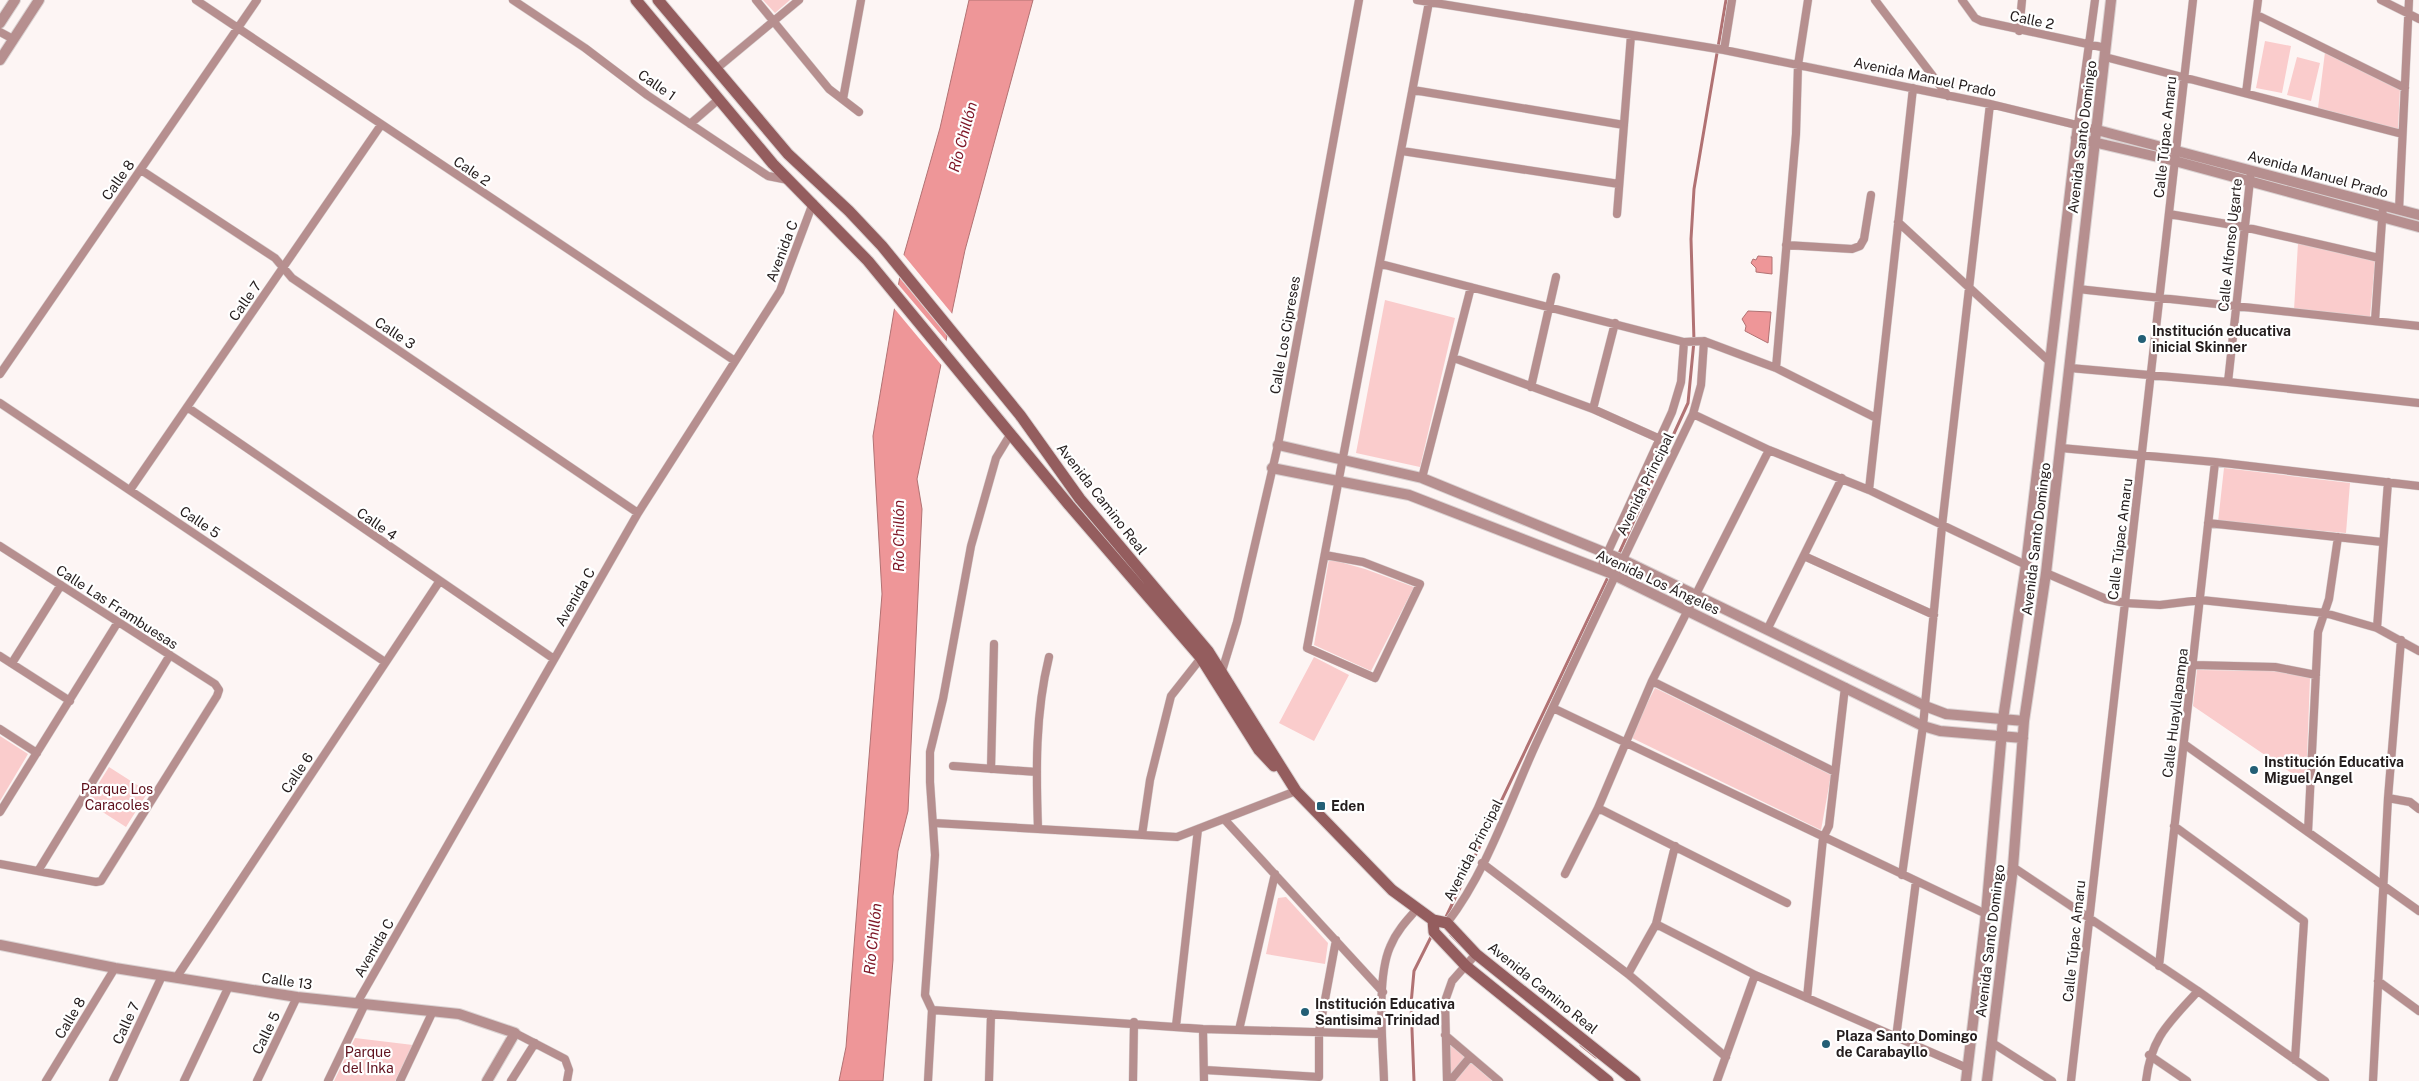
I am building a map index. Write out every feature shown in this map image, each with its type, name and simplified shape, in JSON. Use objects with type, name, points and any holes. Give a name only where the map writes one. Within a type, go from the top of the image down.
[{"type":"main road","name":"Avenida Camino Real","points":[[636,0],[773,164],[868,261],[1008,432],[1201,658],[1259,750],[1287,779]]},
{"type":"main road","name":"Avenida Camino Real","points":[[658,0],[788,154],[849,211],[882,246],[1020,415],[1080,498],[1222,670],[1296,791],[1392,890],[1432,920],[1447,923],[1476,954],[1634,1081]]},
{"type":"main road","name":"Avenida Camino Real","points":[[1432,920],[1434,932],[1466,966],[1608,1081]]},
{"type":"street","points":[[0,23],[15,0]]},
{"type":"street","points":[[1,56],[39,0]]},
{"type":"street","name":"Cale 2","points":[[196,0],[735,361]]},
{"type":"street","name":"Calle 8","points":[[0,374],[257,0]]},
{"type":"street","name":"Calle 1","points":[[513,0],[585,48],[690,124],[768,176],[791,181]]},
{"type":"street","points":[[756,0],[830,89],[859,112]]},
{"type":"street","points":[[716,69],[799,0]]},
{"type":"street","points":[[843,99],[861,0]]},
{"type":"street","name":"Calle Los Cipreses","points":[[1222,670],[1237,622],[1278,445],[1359,0]]},
{"type":"street","name":"Avenida Manuel Prado","points":[[1418,0],[1724,50],[1990,104],[2097,130],[2176,156],[2250,176],[2419,227]]},
{"type":"street","points":[[1724,50],[1732,0]]},
{"type":"street","points":[[1776,368],[1796,134],[1798,65],[1808,0]]},
{"type":"street","points":[[1874,0],[1948,96]]},
{"type":"street","name":"Calle 2","points":[[1962,0],[1975,18],[2019,31],[2089,44],[2105,53],[2184,78],[2402,134]]},
{"type":"street","points":[[2019,31],[2022,0]]},
{"type":"street","points":[[2078,125],[2095,0]]},
{"type":"street","name":"Avenida Santo Domingo","points":[[1987,1081],[2013,868],[2022,738],[2046,573],[2111,0]]},
{"type":"street","name":"Calle Túpac Amaru","points":[[2071,1081],[2193,0]]},
{"type":"street","points":[[2246,93],[2258,0]]},
{"type":"street","points":[[2382,0],[2419,18]]},
{"type":"street","points":[[2399,210],[2409,0]]},
{"type":"street","points":[[1325,555],[1363,562],[1420,584],[1375,678],[1308,648],[1325,555],[1339,480],[1381,264],[1429,2]]},
{"type":"street","points":[[2257,15],[2405,88]]},
{"type":"street","points":[[0,32],[13,39]]},
{"type":"street","points":[[1617,214],[1631,35]]},
{"type":"street","points":[[1869,490],[1913,88]]},
{"type":"street","points":[[1413,90],[1624,125]]},
{"type":"street","points":[[690,124],[719,99]]},
{"type":"street","points":[[1902,875],[1923,726],[1942,526],[1990,104]]},
{"type":"street","name":"Calle 7","points":[[130,490],[381,125]]},
{"type":"street","name":"Avenida Santo Domingo","points":[[1966,1081],[1986,914],[2003,719],[2026,565],[2078,125]]},
{"type":"street","name":"Avenida Manuel Prado","points":[[2076,138],[2095,143],[2176,156]]},
{"type":"street","points":[[1402,151],[1619,184]]},
{"type":"street","name":"Calle 3","points":[[141,170],[275,258],[292,278],[638,513]]},
{"type":"street","name":"Avenida Manuel Prado","points":[[2250,176],[2419,215]]},
{"type":"street","name":"Calle Alfonso Ugarte","points":[[2228,382],[2250,176]]},
{"type":"street","points":[[1786,245],[1852,249],[1860,246],[1864,239],[1871,195]]},
{"type":"street","name":"Avenida C","points":[[361,1004],[638,513],[780,291],[813,203]]},
{"type":"street","points":[[2375,321],[2383,206]]},
{"type":"street","points":[[2169,214],[2244,227],[2379,258]]},
{"type":"street","points":[[1898,222],[2050,362]]},
{"type":"street","points":[[1381,264],[1684,342],[1704,341],[1776,368],[1876,418]]},
{"type":"street","points":[[1532,387],[1556,277]]},
{"type":"street","points":[[1422,478],[1471,287]]},
{"type":"street","points":[[2078,289],[2236,308],[2419,326]]},
{"type":"street","points":[[1593,409],[1615,323]]},
{"type":"street","name":"Avenida Principal","points":[[1447,923],[1457,910],[1482,864],[1553,708],[1692,414],[1701,385],[1704,341]]},
{"type":"street","name":"Avenida Principal","points":[[1600,569],[1672,412],[1681,382],[1684,342]]},
{"type":"street","points":[[1454,358],[1593,409],[1660,439]]},
{"type":"street","points":[[2070,368],[2228,382],[2419,403]]},
{"type":"street","name":"Calle 5","points":[[0,404],[386,662]]},
{"type":"street","name":"Calle 4","points":[[187,407],[439,582],[554,659]]},
{"type":"street","points":[[1692,414],[1769,450],[1869,490],[2026,565]]},
{"type":"street","points":[[928,1081],[932,1010],[925,995],[935,855],[930,752],[943,699],[962,583],[993,466],[1008,432]]},
{"type":"street","name":"Avenida Los Ángeles","points":[[1278,445],[1422,478],[1623,560],[1925,706],[1946,714],[2024,721]]},
{"type":"street","points":[[2061,448],[2215,462],[2419,486]]},
{"type":"street","points":[[1565,874],[1598,808],[1652,681],[1769,450]]},
{"type":"street","name":"Calle Huayllapampa","points":[[2159,966],[2215,462]]},
{"type":"street","name":"Avenida Los Ángeles","points":[[1272,468],[1409,495],[1600,569],[1923,726],[1940,731],[2022,738]]},
{"type":"street","points":[[1767,630],[1842,478]]},
{"type":"street","points":[[2377,628],[2388,482]]},
{"type":"street","points":[[2208,523],[2382,542]]},
{"type":"street","points":[[2308,832],[2318,632],[2329,599],[2338,537]]},
{"type":"street","name":"Calle Las Frambuesas","points":[[1,549],[215,684],[219,690],[101,881],[96,882],[38,871]]},
{"type":"street","points":[[1804,556],[1934,615]]},
{"type":"street","points":[[2046,573],[2106,599],[2125,602],[2160,605],[2201,600],[2325,613],[2377,628],[2419,651]]},
{"type":"street","name":"Calle 6","points":[[176,978],[439,582]]},
{"type":"street","points":[[12,663],[61,586]]},
{"type":"street","points":[[0,812],[118,622]]},
{"type":"street","points":[[2373,1081],[2382,885],[2401,640]]},
{"type":"street","points":[[991,770],[994,644]]},
{"type":"street","points":[[0,656],[70,700]]},
{"type":"street","points":[[0,864],[38,871],[170,656]]},
{"type":"street","points":[[1038,829],[1036,772],[1041,692],[1049,657]]},
{"type":"street","points":[[1142,835],[1150,780],[1171,696],[1201,658]]},
{"type":"street","points":[[2193,665],[2275,667],[2316,675]]},
{"type":"street","points":[[1652,681],[1835,772]]},
{"type":"street","points":[[1807,998],[1823,838],[1829,826],[1845,687]]},
{"type":"street","points":[[1553,708],[1986,914]]},
{"type":"street","points":[[0,729],[37,753]]},
{"type":"street","points":[[2184,744],[2419,911]]},
{"type":"street","points":[[953,766],[1036,772]]},
{"type":"street","points":[[934,823],[1177,837],[1296,791]]},
{"type":"street","points":[[2388,798],[2410,802],[2419,809]]},
{"type":"street","points":[[1598,808],[1787,903]]},
{"type":"street","points":[[1224,819],[1383,992]]},
{"type":"street","points":[[2174,826],[2304,921],[2295,1060]]},
{"type":"street","points":[[1176,1026],[1198,829]]},
{"type":"street","points":[[1628,974],[1656,924],[1675,846]]},
{"type":"street","points":[[1482,864],[1628,974],[1726,1057]]},
{"type":"street","points":[[2013,868],[2198,991],[2325,1081]]},
{"type":"street","points":[[1239,1030],[1275,874]]},
{"type":"street","points":[[1896,1038],[1916,881]]},
{"type":"street","points":[[1384,1081],[1383,992],[1389,949],[1397,933],[1417,909]]},
{"type":"street","points":[[1656,924],[1755,975],[1967,1068]]},
{"type":"street","points":[[1204,1070],[1319,1077],[1319,1032],[1326,984],[1336,940]]},
{"type":"street","name":"Calle 13","points":[[0,945],[115,968],[297,997],[459,1014],[516,1033],[564,1059],[569,1070],[567,1081]]},
{"type":"street","points":[[1449,1081],[1444,1035],[1447,990],[1476,954]]},
{"type":"street","name":"Calle 8","points":[[46,1081],[115,968]]},
{"type":"street","points":[[1717,1081],[1755,975]]},
{"type":"street","name":"Calle 7","points":[[113,1081],[162,976]]},
{"type":"street","points":[[2378,981],[2419,1011]]},
{"type":"street","points":[[184,1081],[229,986]]},
{"type":"street","points":[[2146,1081],[2149,1055],[2161,1031],[2198,991]]},
{"type":"street","name":"Calle 5","points":[[257,1081],[297,997]]},
{"type":"street","points":[[328,1081],[361,1004]]},
{"type":"street","points":[[932,1010],[1134,1022],[1203,1029],[1382,1034]]},
{"type":"street","points":[[400,1081],[433,1011]]},
{"type":"street","points":[[989,1081],[991,1014]]},
{"type":"street","points":[[1133,1081],[1134,1022]]},
{"type":"street","points":[[1203,1029],[1204,1081]]},
{"type":"street","points":[[487,1081],[516,1033]]},
{"type":"street","points":[[1444,1035],[1499,1081]]},
{"type":"street","points":[[1991,1042],[2052,1081]]},
{"type":"street","points":[[510,1081],[535,1043]]},
{"type":"street","points":[[2149,1055],[2187,1081]]},
{"type":"street","points":[[1449,1081],[1470,1057]]},
{"type":"green space","points":[[763,0],[790,0],[775,13]]},
{"type":"green space","points":[[2265,41],[2291,46],[2282,93],[2256,88]]},
{"type":"green space","points":[[2325,52],[2400,88],[2398,129],[2318,108]]},
{"type":"green space","points":[[2297,57],[2320,63],[2311,101],[2287,95]]},
{"type":"green space","points":[[2298,243],[2375,261],[2370,317],[2294,310]]},
{"type":"green space","points":[[1385,300],[1455,318],[1420,467],[1356,453]]},
{"type":"green space","points":[[2224,468],[2350,483],[2346,533],[2218,522]]},
{"type":"green space","points":[[1329,559],[1365,569],[1414,587],[1371,671],[1314,645]]},
{"type":"green space","points":[[1314,657],[1349,675],[1314,741],[1279,723]]},
{"type":"green space","points":[[2197,670],[2275,671],[2310,678],[2306,783],[2193,706]]},
{"type":"green space","points":[[1655,688],[1831,775],[1821,830],[1630,737]]},
{"type":"green space","points":[[0,736],[28,754],[0,801]]},
{"type":"green space","name":"Parque Los Caracoles","points":[[109,767],[148,792],[126,827],[87,802]]},
{"type":"green space","points":[[1286,897],[1328,943],[1325,964],[1266,954],[1278,898]]},
{"type":"green space","name":"Parque del Inka","points":[[355,1038],[413,1045],[395,1081],[334,1081]]},
{"type":"green space","points":[[1448,1043],[1491,1080],[1492,1081],[1451,1081]]},
{"type":"water","name":"Río Chillón","points":[[969,0],[1033,0],[965,250],[917,479],[922,509],[908,811],[898,851],[893,896],[893,960],[883,1081],[839,1081],[846,1047],[882,594],[873,436],[903,258],[940,128]]},
{"type":"water","points":[[1758,256],[1772,257],[1772,274],[1756,272],[1756,268],[1751,263]]},
{"type":"water","points":[[1748,311],[1771,312],[1768,343],[1745,331],[1746,326],[1742,319]]},
{"type":"pier","points":[[902,253],[954,316],[949,337],[898,276]]},
{"type":"pier","points":[[897,283],[948,343],[943,367],[893,307]]},
{"type":"waterway","points":[[1445,919],[1610,573],[1688,403],[1694,341],[1691,239],[1694,189],[1726,0]]},
{"type":"waterway","points":[[1414,1081],[1411,1004],[1414,971],[1433,933]]},
{"type":"waterway","points":[[1451,935],[1461,945]]},
{"type":"waterway","points":[[1581,1045],[1596,1057]]},
{"type":"place","name":"Institución educativa inicial Skinner","points":[[2142,339]]},
{"type":"place","name":"Institución Educativa Miguel Angel","points":[[2254,770]]},
{"type":"place","name":"Eden","points":[[1321,806]]},
{"type":"place","name":"Institución Educativa Santisima Trinidad","points":[[1305,1012]]},
{"type":"place","name":"Plaza Santo Domingo de Carabayllo","points":[[1826,1044]]}]
